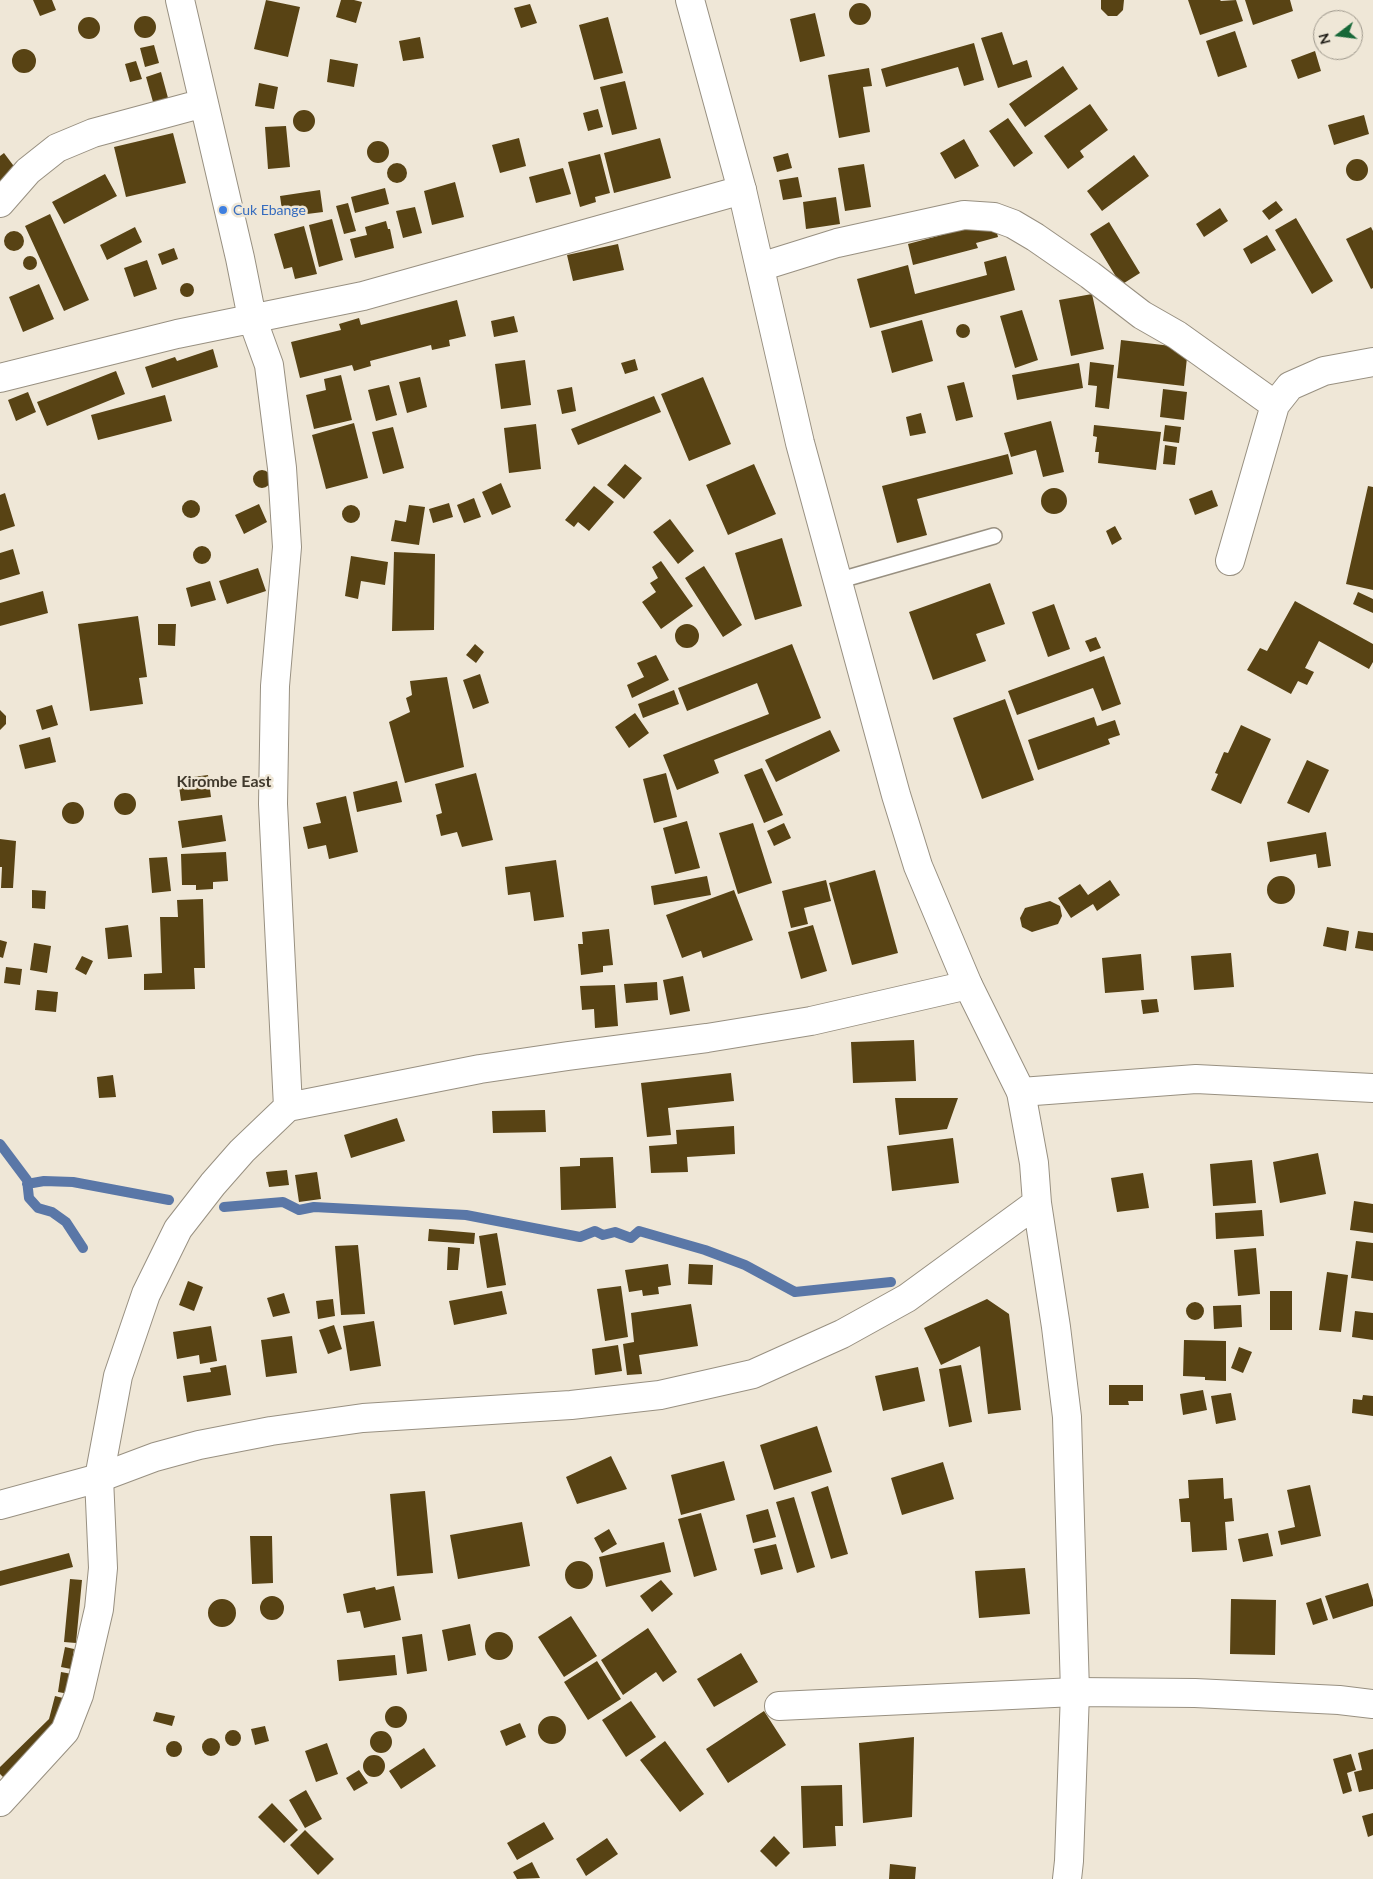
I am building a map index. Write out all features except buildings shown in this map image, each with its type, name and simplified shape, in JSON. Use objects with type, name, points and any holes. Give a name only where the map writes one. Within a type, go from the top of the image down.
[{"type":"street","points":[[180,0],[240,258],[252,318],[268,365],[282,468],[287,547],[275,686],[273,804],[288,1108]]},
{"type":"street","points":[[690,0],[742,190],[800,443],[896,795],[918,866],[968,985],[1021,1092],[1034,1163],[1037,1203],[1056,1327],[1067,1417],[1075,1692],[1067,1879]]},
{"type":"street","points":[[0,203],[28,171],[57,148],[93,133],[204,103]]},
{"type":"street","points":[[0,378],[177,334],[362,296],[742,190]]},
{"type":"street","points":[[760,267],[837,243],[964,215],[994,217],[1013,224],[1043,243],[1142,314],[1185,341],[1275,405]]},
{"type":"street","points":[[1230,561],[1275,405],[1290,386],[1324,370],[1373,362]]},
{"type":"street","points":[[0,1802],[65,1731],[79,1695],[98,1609],[103,1568],[99,1478],[118,1376],[146,1294],[178,1230],[213,1184],[236,1158],[288,1108],[480,1069],[707,1038],[811,1020],[968,985]]},
{"type":"street","points":[[1021,1092],[1196,1079],[1373,1088]]},
{"type":"street","points":[[0,1505],[99,1478],[154,1457],[199,1445],[271,1431],[363,1418],[571,1405],[660,1396],[753,1374],[842,1334],[907,1298],[1037,1203]]},
{"type":"street","points":[[779,1706],[1075,1692],[1205,1694],[1373,1704]]},
{"type":"lane","points":[[837,581],[994,536]]},
{"type":"waterway","points":[[0,1144],[27,1180],[29,1198],[38,1208],[52,1212],[66,1222],[83,1248]]},
{"type":"waterway","points":[[27,1184],[44,1181],[73,1182],[169,1200]]},
{"type":"waterway","points":[[224,1207],[283,1202],[299,1210],[314,1207],[466,1215],[580,1237],[595,1231],[603,1235],[615,1232],[631,1238],[639,1231],[705,1250],[745,1265],[795,1292],[891,1282]]},
{"type":"place","name":"Cuk Ebange","points":[[223,210]]},
{"type":"district","name":"Kirombe East","points":[[224,782]]}]
